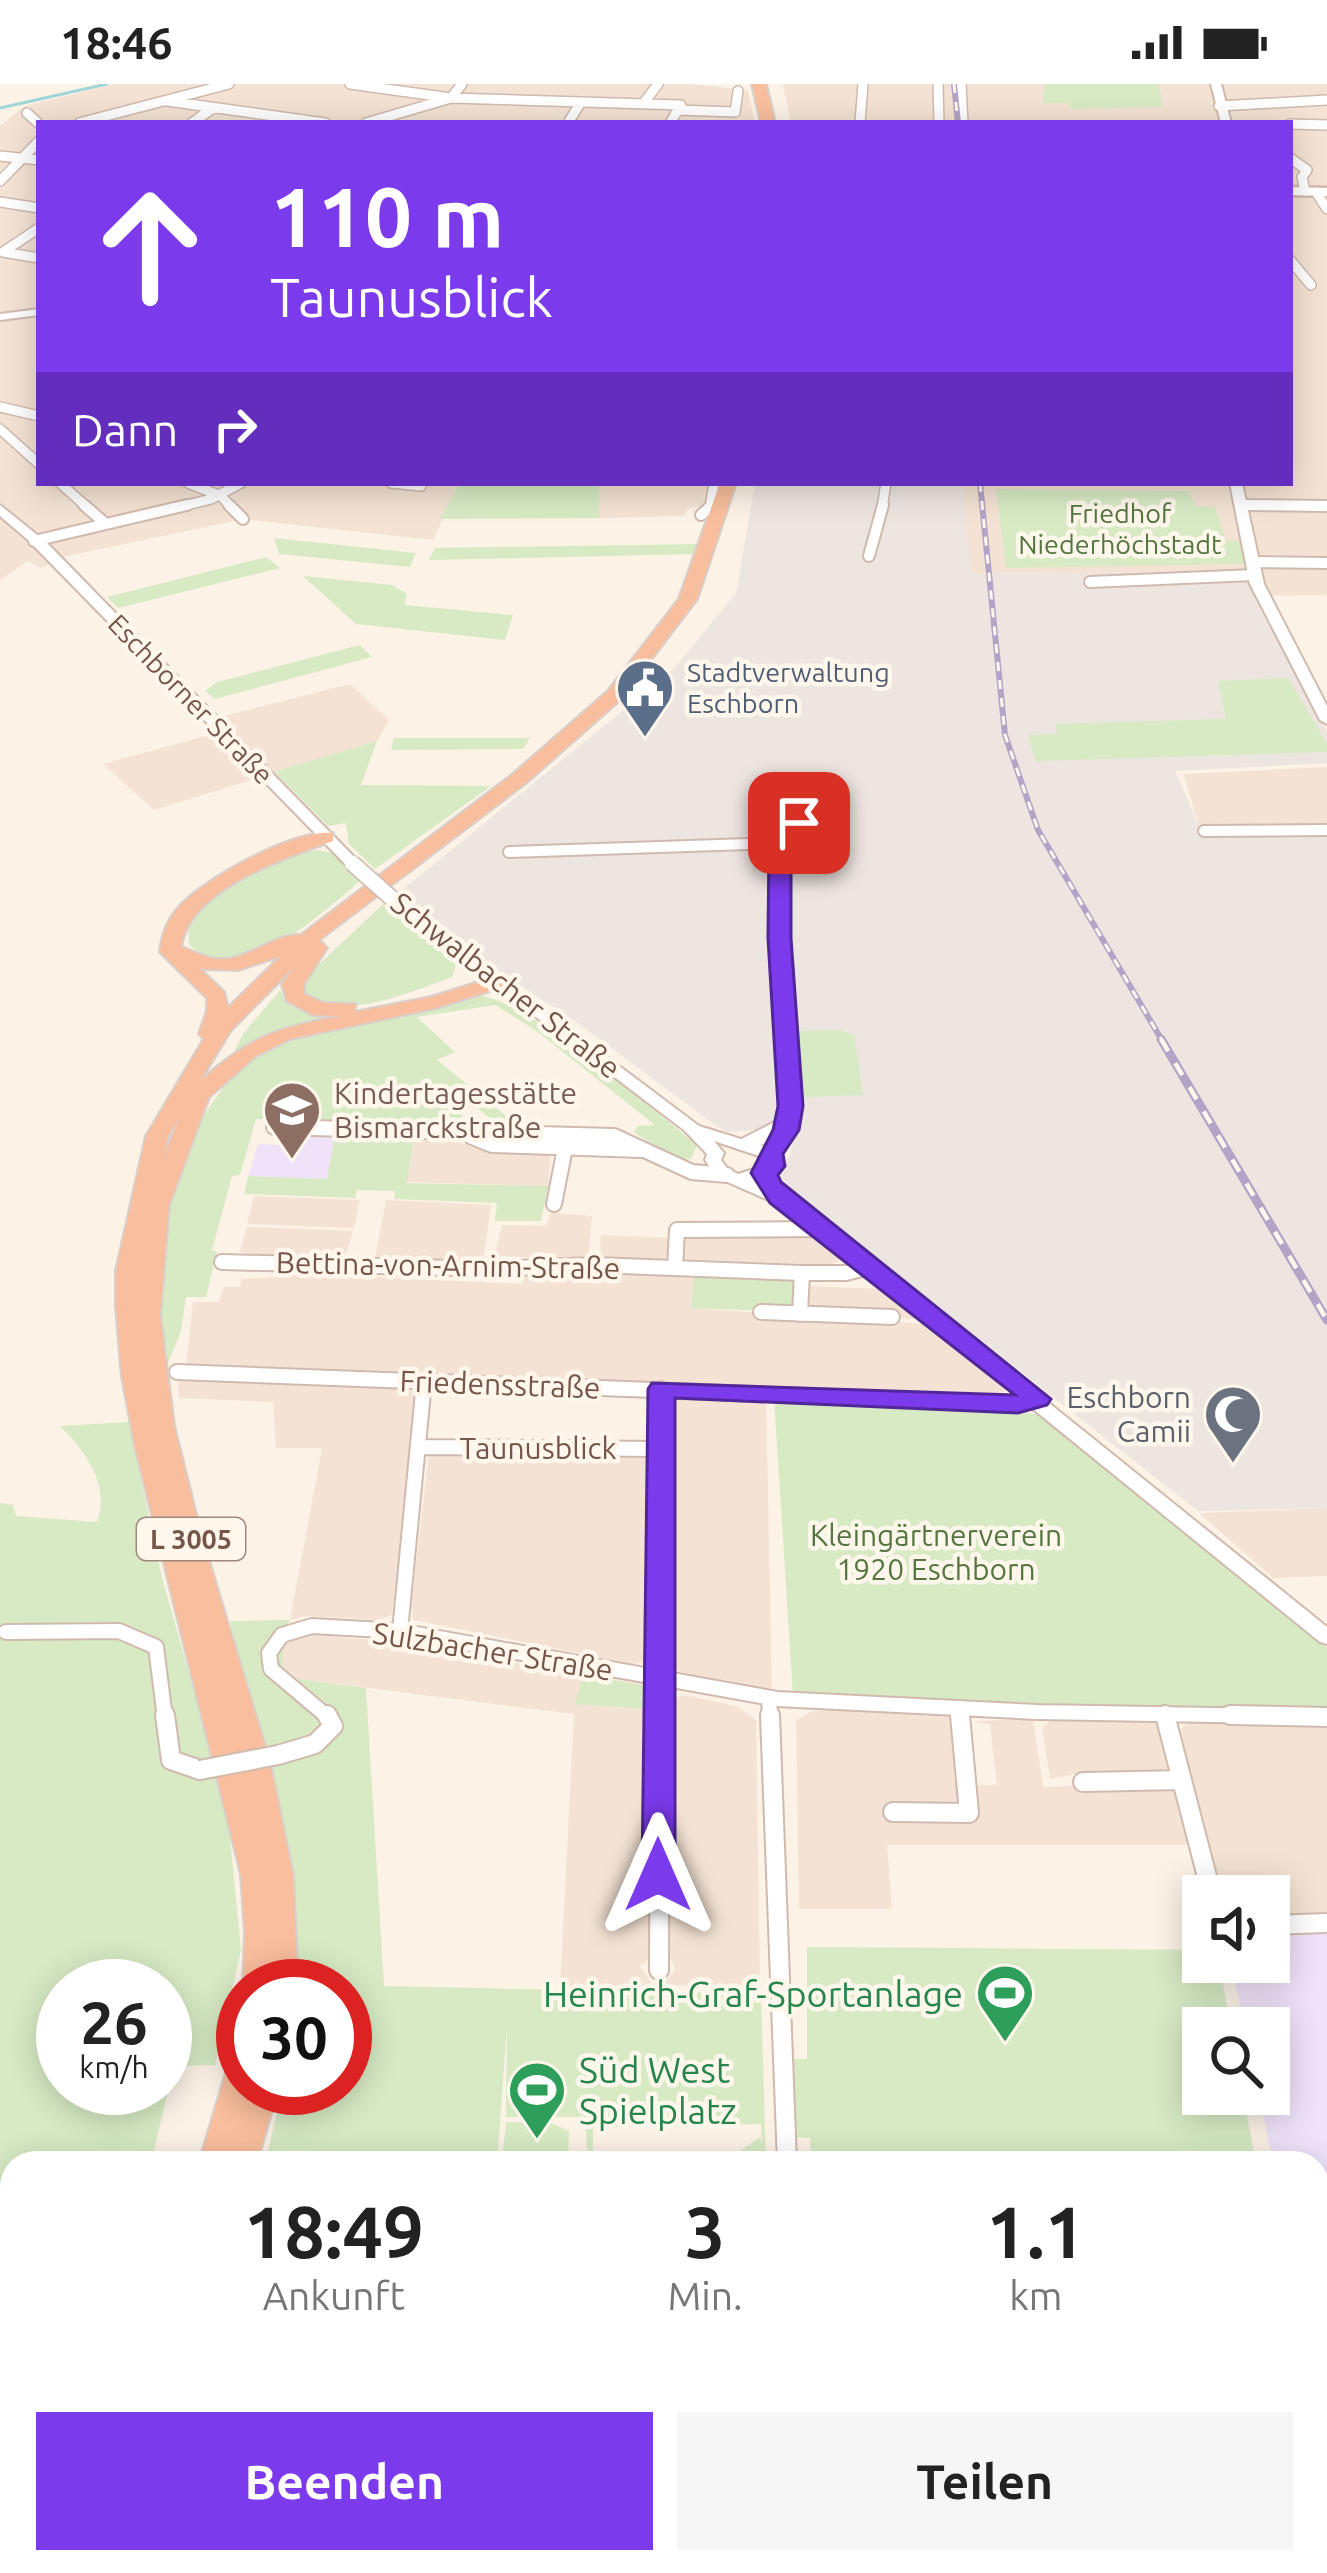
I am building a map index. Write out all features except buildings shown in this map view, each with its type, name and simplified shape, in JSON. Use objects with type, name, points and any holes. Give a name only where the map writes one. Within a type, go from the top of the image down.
[{"type":"highway","points":[[759,84],[767,120]]},
{"type":"highway","points":[[770,84],[777,120]]},
{"type":"highway","name":"L 3005","points":[[258,1959],[255,1874],[148,1448],[128,1324],[130,1250],[141,1191],[166,1120],[201,1059],[254,990],[340,909],[531,767],[640,670],[690,602],[710,563],[727,486]]},
{"type":"highway","name":"L 3005","points":[[283,1959],[283,1904],[273,1835],[181,1499],[150,1351],[147,1270],[154,1216],[174,1146],[199,1094],[263,1001],[317,948],[416,866],[572,750],[676,645],[716,582],[736,526],[743,486]]},
{"type":"highway","points":[[201,1059],[218,1011],[217,996],[175,958],[168,944],[177,920],[211,891],[261,863],[326,837]]},
{"type":"highway","points":[[170,934],[176,949],[189,959],[212,965],[242,964],[286,945],[340,909]]},
{"type":"highway","points":[[317,948],[292,992],[300,1003],[321,1010],[389,1002],[489,978]]},
{"type":"highway","points":[[199,1094],[248,1051],[283,1034],[436,1002],[489,978]]},
{"type":"highway","points":[[218,2151],[229,2115]]},
{"type":"highway","points":[[247,2151],[256,2115]]},
{"type":"street","points":[[95,120],[230,84]]},
{"type":"street","points":[[350,84],[451,98],[735,112],[738,91]]},
{"type":"street","points":[[376,120],[451,98],[462,84]]},
{"type":"street","points":[[643,104],[658,84]]},
{"type":"street","points":[[860,120],[863,84]]},
{"type":"street","points":[[938,84],[939,120]]},
{"type":"street","points":[[961,84],[964,120]]},
{"type":"street","points":[[1216,84],[1225,120]]},
{"type":"street","points":[[1219,106],[1327,100]]},
{"type":"street","points":[[167,101],[303,120]]},
{"type":"street","points":[[570,120],[581,102]]},
{"type":"street","points":[[672,120],[679,107]]},
{"type":"street","points":[[196,120],[214,108]]},
{"type":"street","points":[[27,113],[36,121]]},
{"type":"street","points":[[1293,124],[1327,125]]},
{"type":"street","points":[[0,181],[36,144]]},
{"type":"street","points":[[0,156],[36,160]]},
{"type":"street","points":[[1293,160],[1307,171],[1302,177],[1309,192],[1327,209]]},
{"type":"street","points":[[0,202],[36,208]]},
{"type":"street","points":[[2,252],[36,230]]},
{"type":"street","points":[[2,252],[36,258]]},
{"type":"street","points":[[1293,264],[1311,285]]},
{"type":"street","points":[[0,317],[36,312]]},
{"type":"street","points":[[0,407],[36,415]]},
{"type":"street","points":[[0,429],[36,461]]},
{"type":"street","points":[[63,486],[106,524]]},
{"type":"street","points":[[196,486],[221,496],[243,519]]},
{"type":"street","points":[[34,542],[221,496],[236,486]]},
{"type":"street","points":[[701,515],[712,506],[714,486]]},
{"type":"street","points":[[869,556],[886,486]]},
{"type":"street","points":[[1237,486],[1253,568],[1327,720]]},
{"type":"street","points":[[1240,505],[1327,506]]},
{"type":"street","name":"Eschborner Straße","points":[[0,509],[326,837]]},
{"type":"street","points":[[1090,582],[1327,563]]},
{"type":"street","points":[[1204,831],[1327,830]]},
{"type":"street","name":"Schwalbacher Straße","points":[[326,837],[489,978],[691,1127],[725,1168],[822,1229],[1327,1636]]},
{"type":"street","points":[[274,1127],[470,1130],[472,1137],[487,1144],[567,1140],[652,1152],[698,1176],[725,1168],[764,1173],[772,1166],[770,1154],[788,1124],[781,838],[509,851]]},
{"type":"street","points":[[725,1168],[742,1144],[788,1124]]},
{"type":"street","name":"Schwalbacher Straße","points":[[691,1127],[770,1154]]},
{"type":"street","points":[[554,1204],[567,1140]]},
{"type":"street","name":"Schwalbacher Straße","points":[[764,1173],[779,1198]]},
{"type":"street","points":[[675,1268],[677,1230],[822,1229]]},
{"type":"street","name":"Bettina-von-Arnim-Straße","points":[[221,1262],[802,1274],[847,1274],[870,1267]]},
{"type":"street","points":[[800,1314],[802,1274]]},
{"type":"street","points":[[761,1312],[892,1317]]},
{"type":"street","name":"Friedensstraße","points":[[177,1372],[1018,1404],[1037,1399]]},
{"type":"street","name":"Taunusblick","points":[[400,1631],[424,1382]]},
{"type":"street","name":"Taunusblick","points":[[659,1970],[662,1389]]},
{"type":"street","name":"Taunusblick","points":[[418,1447],[659,1449]]},
{"type":"street","name":"Sulzbacher Straße","points":[[6,1632],[119,1630],[156,1647],[171,1760],[200,1770],[315,1744],[333,1726],[314,1702],[271,1669],[269,1653],[283,1635],[312,1626],[400,1631],[769,1699],[1327,1717]]},
{"type":"street","points":[[769,1699],[787,2151]]},
{"type":"street","points":[[893,1812],[969,1813],[959,1708]]},
{"type":"street","points":[[1165,1714],[1207,1875]]},
{"type":"street","points":[[1083,1782],[1182,1780]]},
{"type":"street","points":[[1290,1924],[1327,1923]]},
{"type":"shaded area","points":[[115,84],[690,84],[748,90],[754,120],[36,120],[36,486],[459,486],[433,540],[243,519],[63,557],[41,568],[28,561],[0,580],[0,126],[25,106]]},
{"type":"shaded area","points":[[783,84],[1327,84],[1327,595],[1259,596],[1251,571],[971,574],[962,486],[1293,486],[1293,120],[790,120]]},
{"type":"shaded area","points":[[599,486],[710,486],[708,504],[687,509],[684,516],[599,518]]},
{"type":"shaded area","points":[[754,486],[962,486],[972,574],[1251,571],[1259,596],[1254,597],[1327,732],[1327,763],[1175,771],[1200,828],[1327,828],[1327,1508],[1198,1511],[780,1182],[793,1144],[759,1130],[728,1132],[718,1127],[575,1021],[475,956],[401,891],[674,669],[736,593]]},
{"type":"shaded area","points":[[350,684],[389,720],[377,741],[154,810],[103,764],[231,729],[220,717]]},
{"type":"shaded area","points":[[1327,767],[1327,828],[1200,828],[1183,774]]},
{"type":"shaded area","name":"Kindertagesstätte Bismarckstraße","points":[[298,1134],[335,1135],[327,1179],[248,1176],[258,1144],[279,1145]]},
{"type":"shaded area","points":[[414,1137],[449,1139],[479,1149],[551,1152],[548,1186],[406,1182]]},
{"type":"shaded area","points":[[254,1196],[360,1200],[354,1228],[247,1224]]},
{"type":"shaded area","points":[[386,1200],[491,1205],[483,1262],[375,1258]]},
{"type":"shaded area","points":[[551,1213],[592,1216],[588,1260],[494,1256],[502,1225],[546,1226]]},
{"type":"shaded area","points":[[247,1227],[353,1231],[345,1257],[246,1255],[240,1251]]},
{"type":"shaded area","points":[[811,1233],[839,1255],[838,1262],[679,1259],[681,1235]]},
{"type":"shaded area","points":[[601,1235],[669,1238],[669,1260],[600,1259]]},
{"type":"shaded area","points":[[565,1272],[694,1275],[691,1308],[927,1324],[1001,1383],[1005,1392],[981,1396],[186,1365],[193,1302],[219,1302],[224,1287],[240,1287],[242,1279],[314,1274],[521,1284],[523,1276]]},
{"type":"shaded area","points":[[808,1286],[885,1289],[923,1319],[900,1318],[897,1313],[805,1310]]},
{"type":"shaded area","points":[[177,1374],[416,1388],[392,1615],[378,1620],[307,1616],[290,1620],[322,1448],[276,1448],[273,1402],[179,1398]]},
{"type":"shaded area","points":[[669,1395],[766,1399],[772,1692],[680,1672],[666,1662]]},
{"type":"shaded area","points":[[429,1454],[649,1456],[646,1661],[632,1664],[413,1620]]},
{"type":"shaded area","points":[[1327,1508],[1327,1576],[1273,1578],[1199,1513]]},
{"type":"shaded area","points":[[282,1635],[393,1642],[651,1686],[655,1955],[640,1966],[653,1985],[560,1987],[574,1714],[282,1677]]},
{"type":"shaded area","points":[[684,1695],[736,1706],[756,1720],[760,1987],[662,1985],[675,1970],[663,1956],[670,1704],[672,1698]]},
{"type":"shaded area","points":[[813,1711],[954,1717],[962,1805],[885,1808],[885,1817],[978,1819],[975,1785],[997,1785],[990,1725],[974,1721],[1033,1719],[1043,1787],[1071,1786],[1084,1791],[1167,1786],[1180,1798],[1189,1845],[887,1845],[892,1909],[799,1909],[796,1720]]},
{"type":"shaded area","points":[[1051,1720],[1164,1721],[1171,1772],[1081,1773],[1050,1779],[1042,1728]]},
{"type":"shaded area","points":[[1188,1723],[1327,1728],[1327,1916],[1290,1917],[1290,1875],[1212,1875],[1179,1730]]},
{"type":"shaded area","points":[[1290,1929],[1327,1929],[1327,2151],[1271,2151],[1263,2115],[1290,2115],[1290,2007],[1241,2007],[1235,1983],[1290,1983]]},
{"type":"green space","points":[[1045,84],[1159,84],[1163,107],[1071,109],[1069,103],[1042,103]]},
{"type":"green space","points":[[458,486],[599,486],[599,518],[440,519]]},
{"type":"green space","name":"Friedhof Niederhöchstadt","points":[[996,489],[1188,491],[1196,506],[1215,507],[1226,540],[1240,541],[1245,564],[1006,568]]},
{"type":"green space","points":[[274,538],[416,553],[410,567],[279,554]]},
{"type":"green space","points":[[701,544],[697,554],[429,560],[435,548]]},
{"type":"green space","points":[[266,557],[280,568],[118,608],[107,597]]},
{"type":"green space","points":[[303,576],[392,585],[407,594],[404,605],[513,615],[505,640],[356,624]]},
{"type":"green space","points":[[360,645],[372,657],[215,699],[205,691],[217,682]]},
{"type":"green space","points":[[1288,678],[1327,744],[1327,752],[1036,761],[1028,735],[1057,734],[1056,724],[1226,719],[1218,681]]},
{"type":"green space","points":[[394,738],[530,738],[523,749],[391,750]]},
{"type":"green space","points":[[377,741],[361,785],[491,786],[375,869],[349,844],[346,823],[328,826],[274,772]]},
{"type":"green space","points":[[318,850],[333,853],[360,881],[302,928],[254,955],[230,960],[208,957],[189,944],[188,923],[228,885],[264,866]]},
{"type":"green space","points":[[383,904],[456,964],[452,977],[393,998],[348,1006],[309,999],[295,987]]},
{"type":"green space","points":[[281,989],[294,1008],[334,1015],[264,1035],[228,1064],[243,1034]]},
{"type":"green space","points":[[473,995],[495,999],[523,1013],[587,1056],[697,1145],[691,1159],[678,1158],[634,1133],[638,1126],[655,1125],[534,1029],[495,1005],[417,1017],[455,1052],[437,1060],[520,1127],[500,1126],[462,1096],[462,1126],[256,1119],[240,1175],[232,1176],[212,1250],[217,1252],[206,1297],[186,1297],[181,1331],[164,1373],[157,1231],[193,1131],[236,1069],[278,1041]]},
{"type":"green space","points":[[838,1030],[854,1035],[863,1095],[805,1097],[795,1031]]},
{"type":"green space","points":[[335,1135],[414,1137],[407,1183],[548,1186],[541,1221],[495,1221],[497,1203],[394,1199],[395,1191],[357,1190],[355,1198],[244,1194],[248,1176],[327,1179]]},
{"type":"green space","points":[[694,1275],[797,1279],[795,1312],[691,1308]]},
{"type":"green space","name":"Kleingärtnerverein 1920 Eschborn","points":[[774,1398],[1016,1410],[1042,1416],[1327,1648],[1327,1712],[793,1696]]},
{"type":"green space","points":[[129,1422],[162,1578],[227,1806],[241,1950],[239,1959],[216,1959],[215,2065],[192,2066],[192,1959],[36,1959],[36,2115],[162,2115],[154,2151],[0,2151],[0,1503],[13,1505],[16,1516],[97,1522],[101,1495],[86,1457],[60,1426]]},
{"type":"green space","points":[[290,1620],[282,1635],[283,1677],[366,1688],[384,1986],[761,1994],[766,2151],[740,2151],[760,2137],[762,2145],[761,2124],[593,2127],[593,2151],[587,2151],[585,2117],[506,2117],[507,2027],[498,2151],[268,2151],[277,2115],[372,2115],[372,1959],[295,1959],[296,1909],[230,1621]]},
{"type":"green space","points":[[583,1675],[646,1686],[648,1709],[575,1704]]},
{"type":"green space","name":"Heinrich-Graf-Sportanlage","points":[[807,1947],[1182,1950],[1182,1983],[1223,1983],[1227,2007],[1182,2007],[1182,2115],[1247,2115],[1254,2151],[811,2151],[810,2138],[794,2137],[791,2059],[807,2059]]},
{"type":"green space","name":"Süd West Spielplatz","points":[[506,2122],[551,2123],[569,2131],[568,2151],[503,2151]]},
{"type":"waterway","points":[[0,108],[107,84]]},
{"type":"railway","points":[[954,84],[958,120]]},
{"type":"railway","points":[[980,486],[1005,735],[1038,830],[1163,1042]]},
{"type":"railway","points":[[1161,1039],[1327,1320]]},
{"type":"place","name":"Stadtverwaltung Eschborn","points":[[645,739]]},
{"type":"place","name":"Kindertagesstätte Bismarckstraße","points":[[292,1161]]},
{"type":"place","name":"Eschborn Camii","points":[[1233,1465]]},
{"type":"place","name":"Heinrich-Graf-Sportanlage","points":[[1005,2044]]},
{"type":"place","name":"Süd West Spielplatz","points":[[537,2141]]},
{"type":"route","points":[[658,1875],[662,1389],[1018,1404],[1037,1399],[779,1198],[768,1184],[764,1173],[772,1166],[770,1154],[786,1130],[790,1106],[779,938],[780,843],[782,833],[799,823]]}]
